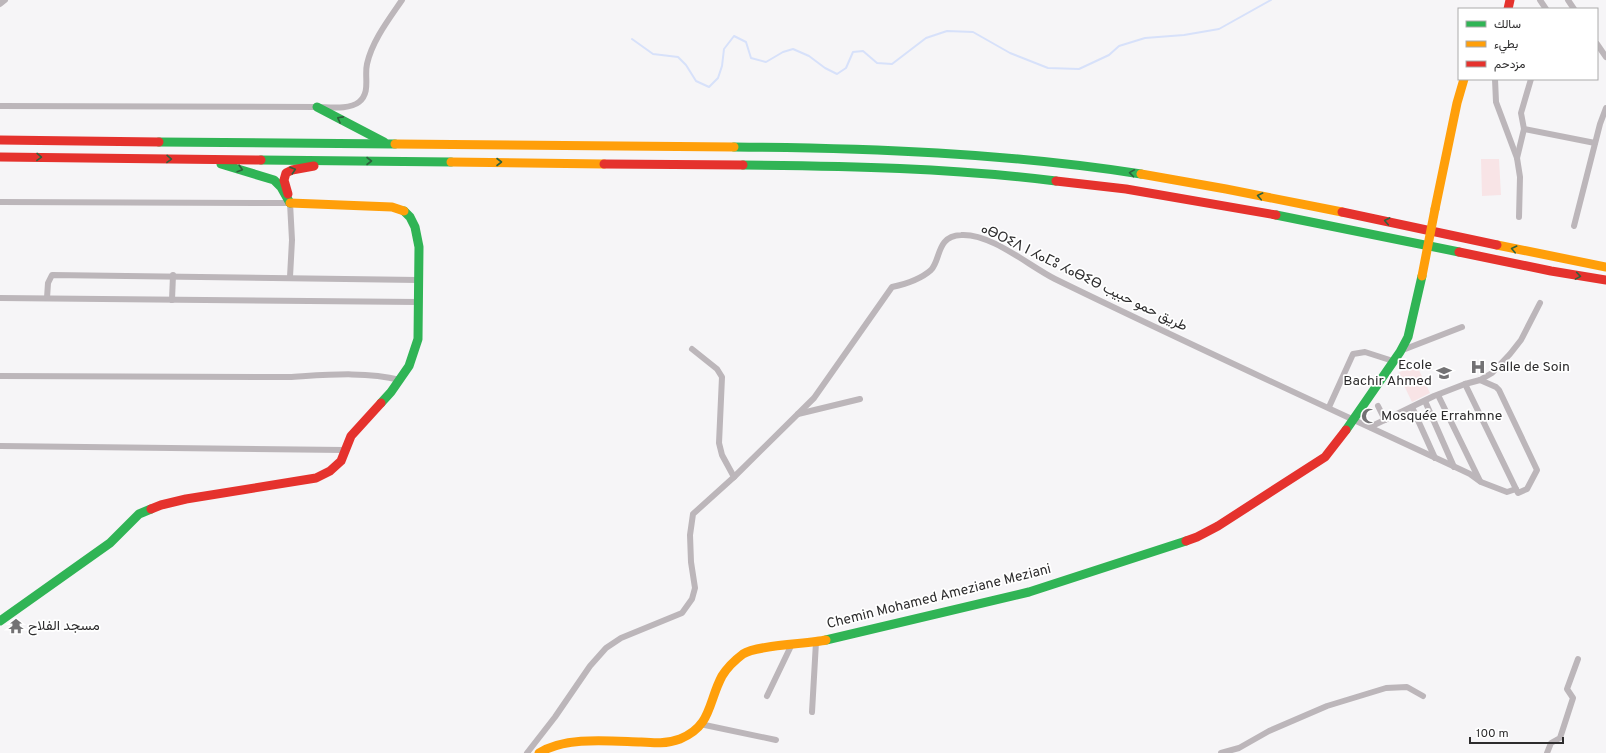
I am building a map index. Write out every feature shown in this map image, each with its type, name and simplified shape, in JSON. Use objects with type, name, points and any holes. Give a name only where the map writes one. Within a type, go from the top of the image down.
[{"type":"main road","name":"Chemin Mohamed Ameziane Meziani","points":[[538,753],[547,748],[565,743],[610,741],[663,743],[678,740],[691,734],[705,720],[722,676],[732,664],[744,654],[758,649],[816,642],[1029,592],[1198,537],[1218,526],[1325,458],[1400,352],[1408,338],[1436,208],[1456,103],[1464,80]]},
{"type":"main road","points":[[317,107],[387,144]]},
{"type":"main road","points":[[0,140],[841,148],[943,152],[1013,158],[1123,172],[1210,186],[1426,229],[1552,258],[1606,267]]},
{"type":"main road","points":[[0,157],[865,166],[1008,175],[1118,188],[1195,201],[1551,271],[1606,280]]},
{"type":"main road","points":[[202,159],[274,180],[281,187],[290,203]]},
{"type":"main road","points":[[290,203],[284,180],[286,173],[292,170],[342,161]]},
{"type":"main road","points":[[0,621],[110,543],[139,514],[161,505],[186,499],[316,478],[330,471],[340,461],[351,436],[400,380],[409,366],[418,339],[419,247],[415,227],[410,217],[403,210],[392,206],[290,203]]},
{"type":"street","points":[[0,4],[5,0]]},
{"type":"street","points":[[0,106],[351,106],[363,98],[366,90],[366,69],[368,59],[386,24],[402,0]]},
{"type":"street","points":[[1598,45],[1606,57]]},
{"type":"street","points":[[1495,80],[1496,102],[1517,158],[1520,177],[1519,217]]},
{"type":"street","points":[[1517,158],[1524,129],[1521,113],[1530,80]]},
{"type":"street","points":[[1574,226],[1595,143],[1606,108]]},
{"type":"street","points":[[1524,129],[1595,143]]},
{"type":"street","points":[[0,202],[290,203],[292,240],[290,277]]},
{"type":"street","name":"ⴰⴱⵔⵉⴷ ⵏ ⵃⴰⵎⵓ ⵃⴰⴱⵉⴱ طريق حمو حبيب","points":[[527,753],[555,717],[590,666],[606,648],[621,638],[682,613],[692,599],[695,588],[691,562],[690,535],[693,514],[734,477],[814,398],[892,287],[908,284],[932,269],[940,248],[949,239],[959,234],[971,235],[1006,249],[1048,275],[1146,324],[1329,407],[1454,466],[1470,474],[1481,482],[1507,492],[1516,490],[1518,493],[1528,489],[1537,470],[1499,390],[1496,387],[1480,380]]},
{"type":"street","points":[[47,298],[48,283],[52,275],[173,275],[418,280]]},
{"type":"street","points":[[172,300],[173,275]]},
{"type":"street","points":[[0,298],[418,302]]},
{"type":"street","points":[[1370,427],[1438,395],[1465,384],[1480,380],[1492,373],[1521,340],[1540,303]]},
{"type":"street","points":[[1400,352],[1462,327]]},
{"type":"street","points":[[692,349],[718,369],[722,377],[719,443],[722,455],[734,477]]},
{"type":"street","points":[[1329,407],[1353,354],[1365,352],[1393,361]]},
{"type":"street","points":[[0,376],[289,377],[332,374],[385,376],[400,380]]},
{"type":"street","points":[[1465,384],[1516,490]]},
{"type":"street","points":[[1438,395],[1481,482]]},
{"type":"street","points":[[797,414],[860,399]]},
{"type":"street","points":[[1425,401],[1454,466]]},
{"type":"street","points":[[1378,406],[1385,420]]},
{"type":"street","points":[[1412,407],[1435,458]]},
{"type":"street","points":[[0,446],[344,450]]},
{"type":"street","points":[[812,712],[816,642]]},
{"type":"street","points":[[767,696],[792,646]]},
{"type":"street","points":[[1547,753],[1551,743],[1560,738],[1572,698],[1567,689],[1578,659]]},
{"type":"street","points":[[1221,753],[1239,748],[1269,731],[1327,706],[1386,688],[1406,688],[1423,696]]},
{"type":"street","points":[[700,724],[776,740]]},
{"type":"shaded area","points":[[1481,159],[1499,159],[1501,195],[1482,196]]},
{"type":"shaded area","points":[[1416,364],[1430,393],[1412,402],[1398,373]]},
{"type":"waterway","points":[[632,39],[653,54],[678,57],[686,65],[696,81],[709,87],[718,78],[722,66],[724,49],[734,36],[746,42],[751,58],[766,62],[783,52],[793,49],[809,56],[825,68],[837,74],[846,68],[853,52],[863,51],[877,63],[892,64],[926,38],[947,31],[973,32],[1010,53],[1048,68],[1079,69],[1109,55],[1119,46],[1145,38],[1184,35],[1219,29],[1271,0]]},
{"type":"traffic: fast","points":[[317,107],[384,142]]},
{"type":"traffic: fast","points":[[159,142],[395,144]]},
{"type":"traffic: fast","points":[[734,147],[887,150],[989,156],[1141,174]]},
{"type":"traffic: fast","points":[[261,160],[451,162]]},
{"type":"traffic: fast","points":[[221,164],[274,180],[281,187],[290,203]]},
{"type":"traffic: fast","points":[[743,165],[939,170],[1056,181]]},
{"type":"traffic: fast","points":[[381,403],[391,392],[409,366],[418,339],[419,247],[415,227],[410,217],[404,211]]},
{"type":"traffic: fast","points":[[1276,215],[1459,252]]},
{"type":"traffic: fast","points":[[1346,430],[1400,352],[1408,337],[1422,276]]},
{"type":"traffic: fast","points":[[0,621],[110,543],[139,514],[151,509]]},
{"type":"traffic: fast","points":[[826,640],[1029,592],[1186,541]]},
{"type":"traffic: slow","points":[[1435,209],[1457,103],[1464,80]]},
{"type":"traffic: slow","points":[[395,144],[734,147]]},
{"type":"traffic: slow","points":[[451,162],[604,164]]},
{"type":"traffic: slow","points":[[1141,174],[1342,212]]},
{"type":"traffic: slow","points":[[290,203],[392,207],[404,211]]},
{"type":"traffic: slow","points":[[1422,276],[1435,209]]},
{"type":"traffic: slow","points":[[1497,245],[1606,267]]},
{"type":"traffic: slow","points":[[539,753],[562,744],[575,742],[602,741],[660,743],[680,739],[690,734],[704,720],[722,676],[731,664],[743,654],[770,647],[826,640]]},
{"type":"traffic: jam","points":[[1508,8],[1510,0]]},
{"type":"traffic: jam","points":[[0,140],[159,142]]},
{"type":"traffic: jam","points":[[0,157],[261,160]]},
{"type":"traffic: jam","points":[[604,164],[743,165]]},
{"type":"traffic: jam","points":[[288,194],[284,180],[286,173],[292,170],[314,166]]},
{"type":"traffic: jam","points":[[1056,181],[1126,189],[1276,215]]},
{"type":"traffic: jam","points":[[1342,212],[1497,245]]},
{"type":"traffic: jam","points":[[1459,252],[1551,271],[1606,280]]},
{"type":"traffic: jam","points":[[151,509],[186,499],[316,478],[330,471],[341,461],[351,436],[381,403]]},
{"type":"traffic: jam","points":[[1186,541],[1218,526],[1325,457],[1346,430]]},
{"type":"place","name":"Salle de Soin","points":[[1478,367]]},
{"type":"place","name":"Ecole Bachir Ahmed","points":[[1444,373]]},
{"type":"place","name":"Mosquée Errahmne","points":[[1369,416]]},
{"type":"place","name":"مسجد الفلاح","points":[[16,626]]}]
